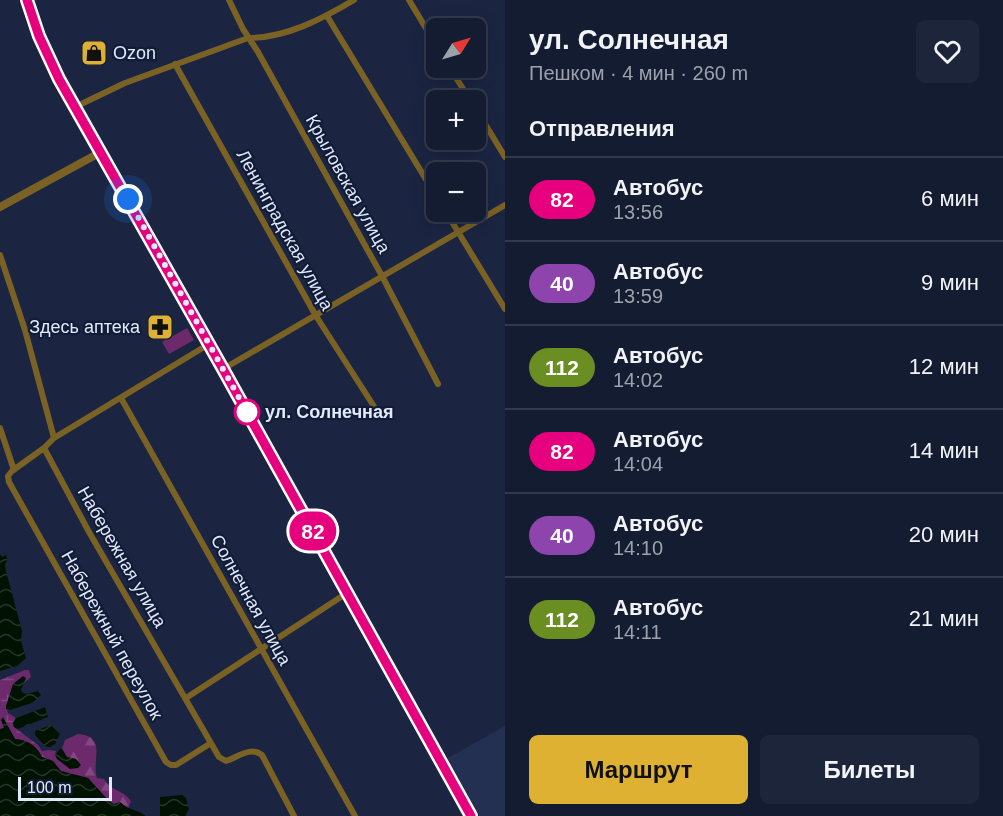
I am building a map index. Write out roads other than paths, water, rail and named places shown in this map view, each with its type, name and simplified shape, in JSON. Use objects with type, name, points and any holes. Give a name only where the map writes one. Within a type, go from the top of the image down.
[{"type":"street","points":[[27,0],[46,54],[471,816]]},
{"type":"street","name":"Крыловская улица","points":[[230,0],[248,38],[258,52],[382,276],[438,384]]},
{"type":"street","points":[[75,107],[124,83],[248,38],[282,34],[327,16],[354,0]]},
{"type":"street","points":[[409,0],[426,28]]},
{"type":"street","points":[[327,16],[426,179]]},
{"type":"street","name":"Ленинградская улица","points":[[175,64],[316,316],[375,408]]},
{"type":"street","points":[[486,126],[505,157]]},
{"type":"street","points":[[0,207],[101,152]]},
{"type":"street","points":[[223,369],[505,205]]},
{"type":"street","points":[[452,222],[505,309]]},
{"type":"street","points":[[0,255],[25,330],[54,438]]},
{"type":"street","points":[[0,428],[14,470],[54,438],[209,344]]},
{"type":"street","name":"Солнечная улица","points":[[122,398],[355,816]]},
{"type":"street","name":"Набережная улица","points":[[44,448],[219,757],[226,761],[249,752],[258,752],[294,816]]},
{"type":"street","name":"Набережный переулок","points":[[14,470],[8,476],[9,482],[166,762],[176,765],[211,743]]},
{"type":"street","points":[[186,698],[347,593]]},
{"type":"water","points":[[0,554],[2,557],[6,555],[8,560],[5,564],[6,571],[22,631],[21,641],[26,658],[17,666],[0,671]]},
{"type":"water","points":[[23,676],[26,678],[22,692],[26,694],[38,691],[41,695],[32,703],[6,710],[13,684]]},
{"type":"water","points":[[45,707],[48,717],[18,729],[14,727],[13,723],[16,718]]},
{"type":"water","points":[[3,717],[15,739],[31,744],[42,757],[53,761],[61,771],[88,778],[110,802],[114,804],[120,802],[146,816],[0,816],[0,729],[4,728],[1,720]]},
{"type":"water","points":[[51,725],[60,734],[55,744],[50,747],[45,746],[35,735],[35,731]]},
{"type":"water","points":[[60,749],[67,757],[76,759],[81,765],[70,769],[55,755]]},
{"type":"water","points":[[182,795],[186,798],[189,809],[185,816],[160,816],[160,797]]},
{"type":"place","name":"Ozon","points":[[94,53]]},
{"type":"place","name":"Здесь аптека","points":[[160,327]]},
{"type":"place","name":"ул. Солнечная","points":[[247,412]]}]
